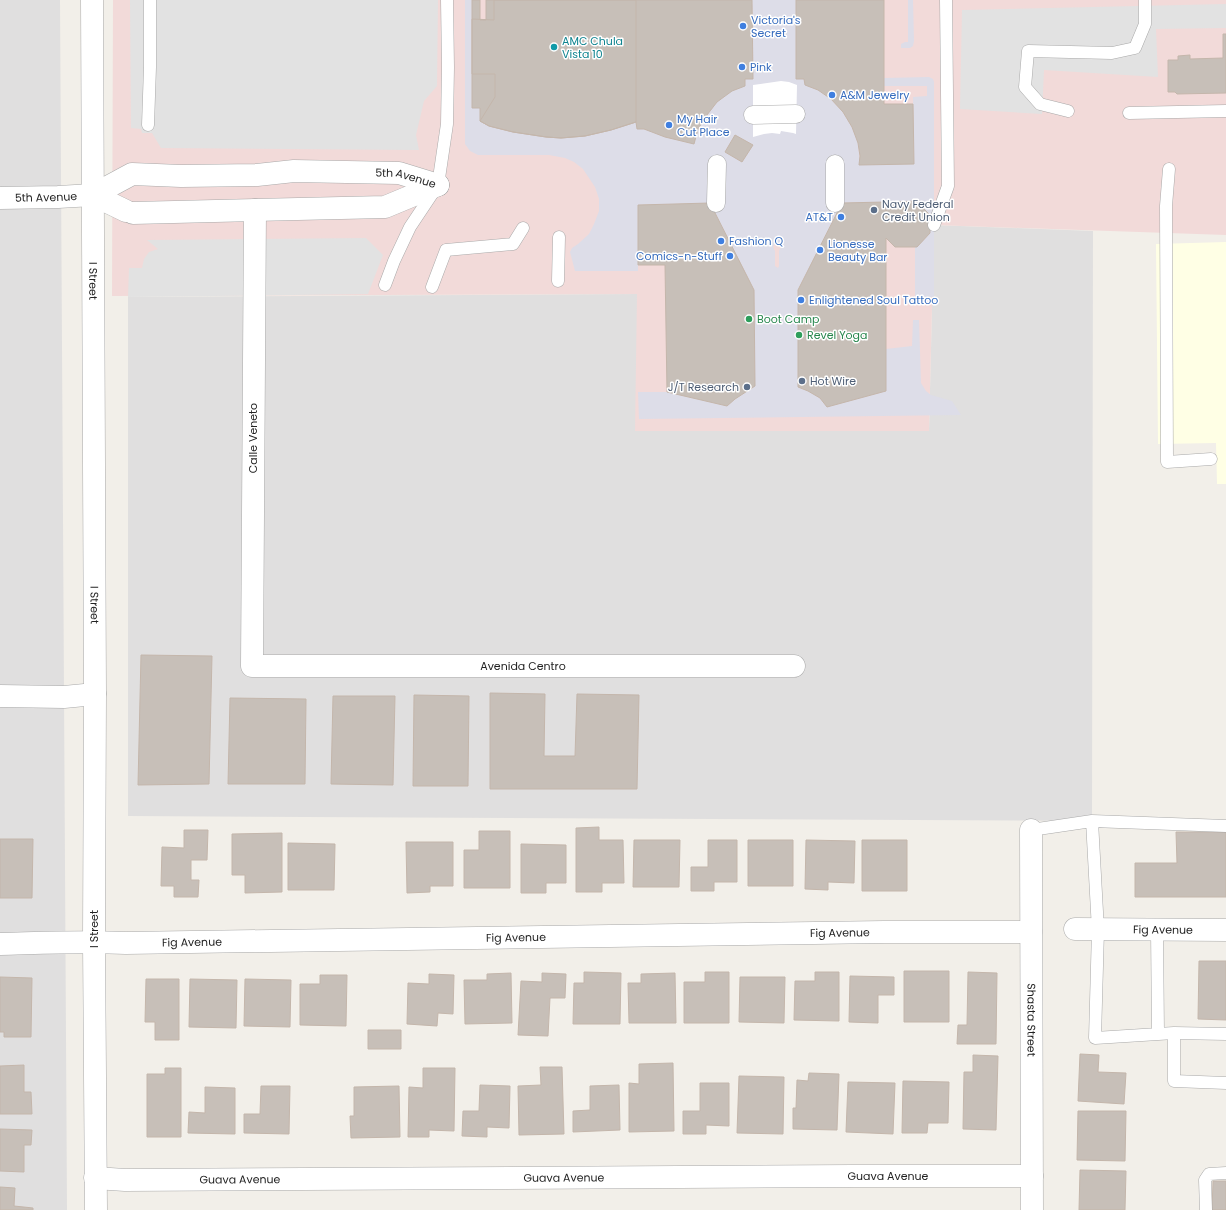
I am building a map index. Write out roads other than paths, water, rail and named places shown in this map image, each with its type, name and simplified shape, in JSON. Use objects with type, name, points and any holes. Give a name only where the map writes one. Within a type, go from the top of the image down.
[{"type":"street","name":"I Street","points":[[92,0],[96,1210]]},
{"type":"street","points":[[753,115],[796,114]]},
{"type":"street","points":[[716,164],[716,203]]},
{"type":"street","points":[[835,164],[835,203]]},
{"type":"street","name":"5th Avenue","points":[[0,198],[58,198],[93,195],[132,174],[181,176],[257,174],[294,171],[399,174],[438,185]]},
{"type":"street","name":"5th Avenue","points":[[93,195],[130,212],[385,207],[438,185]]},
{"type":"street","name":"Calle Veneto","points":[[252,666],[254,210]]},
{"type":"street","name":"Avenida Centro","points":[[252,666],[794,666]]},
{"type":"street","points":[[0,696],[64,697],[95,694]]},
{"type":"street","name":"Shasta Street","points":[[1031,830],[1032,1210]]},
{"type":"street","name":"Fig Avenue","points":[[1075,929],[1226,930]]},
{"type":"street","name":"Fig Avenue","points":[[0,944],[94,941],[126,943],[884,932],[1031,932]]},
{"type":"street","name":"Guava Avenue","points":[[95,1178],[125,1180],[1032,1176]]},
{"type":"lane","points":[[148,125],[150,0]]},
{"type":"lane","points":[[385,285],[394,261],[410,227],[438,185],[447,124],[447,0]]},
{"type":"lane","points":[[934,225],[948,186],[946,0]]},
{"type":"lane","points":[[1068,111],[1040,104],[1025,88],[1028,51],[1112,53],[1135,48],[1145,24],[1145,0]]},
{"type":"lane","points":[[1130,112],[1226,111]]},
{"type":"lane","points":[[1169,169],[1166,206],[1167,462],[1211,459]]},
{"type":"lane","points":[[432,287],[446,250],[513,244],[523,228]]},
{"type":"lane","points":[[558,281],[559,237]]},
{"type":"lane","points":[[1031,830],[1092,821],[1226,826]]},
{"type":"lane","points":[[1092,821],[1098,930],[1095,1038],[1174,1033],[1226,1034]]},
{"type":"lane","points":[[1158,929],[1158,1034]]},
{"type":"lane","points":[[1174,1033],[1174,1081],[1226,1083]]},
{"type":"lane","points":[[1206,1210],[1205,1180],[1209,1174],[1226,1173]]},
{"type":"place","name":"Victoria's Secret","points":[[743,26]]},
{"type":"place","name":"AMC Chula Vista 10","points":[[554,47]]},
{"type":"place","name":"Pink","points":[[742,67]]},
{"type":"place","name":"A&M Jewelry","points":[[832,95]]},
{"type":"place","name":"My Hair Cut Place","points":[[669,125]]},
{"type":"place","name":"Navy Federal Credit Union","points":[[874,210]]},
{"type":"place","name":"AT&T","points":[[841,217]]},
{"type":"place","name":"Fashion Q","points":[[721,241]]},
{"type":"place","name":"Lionesse Beauty Bar","points":[[820,250]]},
{"type":"place","name":"Comics-n-Stuff","points":[[730,256]]},
{"type":"place","name":"Enlightened Soul Tattoo","points":[[801,300]]},
{"type":"place","name":"Boot Camp","points":[[749,319]]},
{"type":"place","name":"Revel Yoga","points":[[799,335]]},
{"type":"place","name":"Hot Wire","points":[[802,381]]},
{"type":"place","name":"J/T Research","points":[[747,387]]}]
